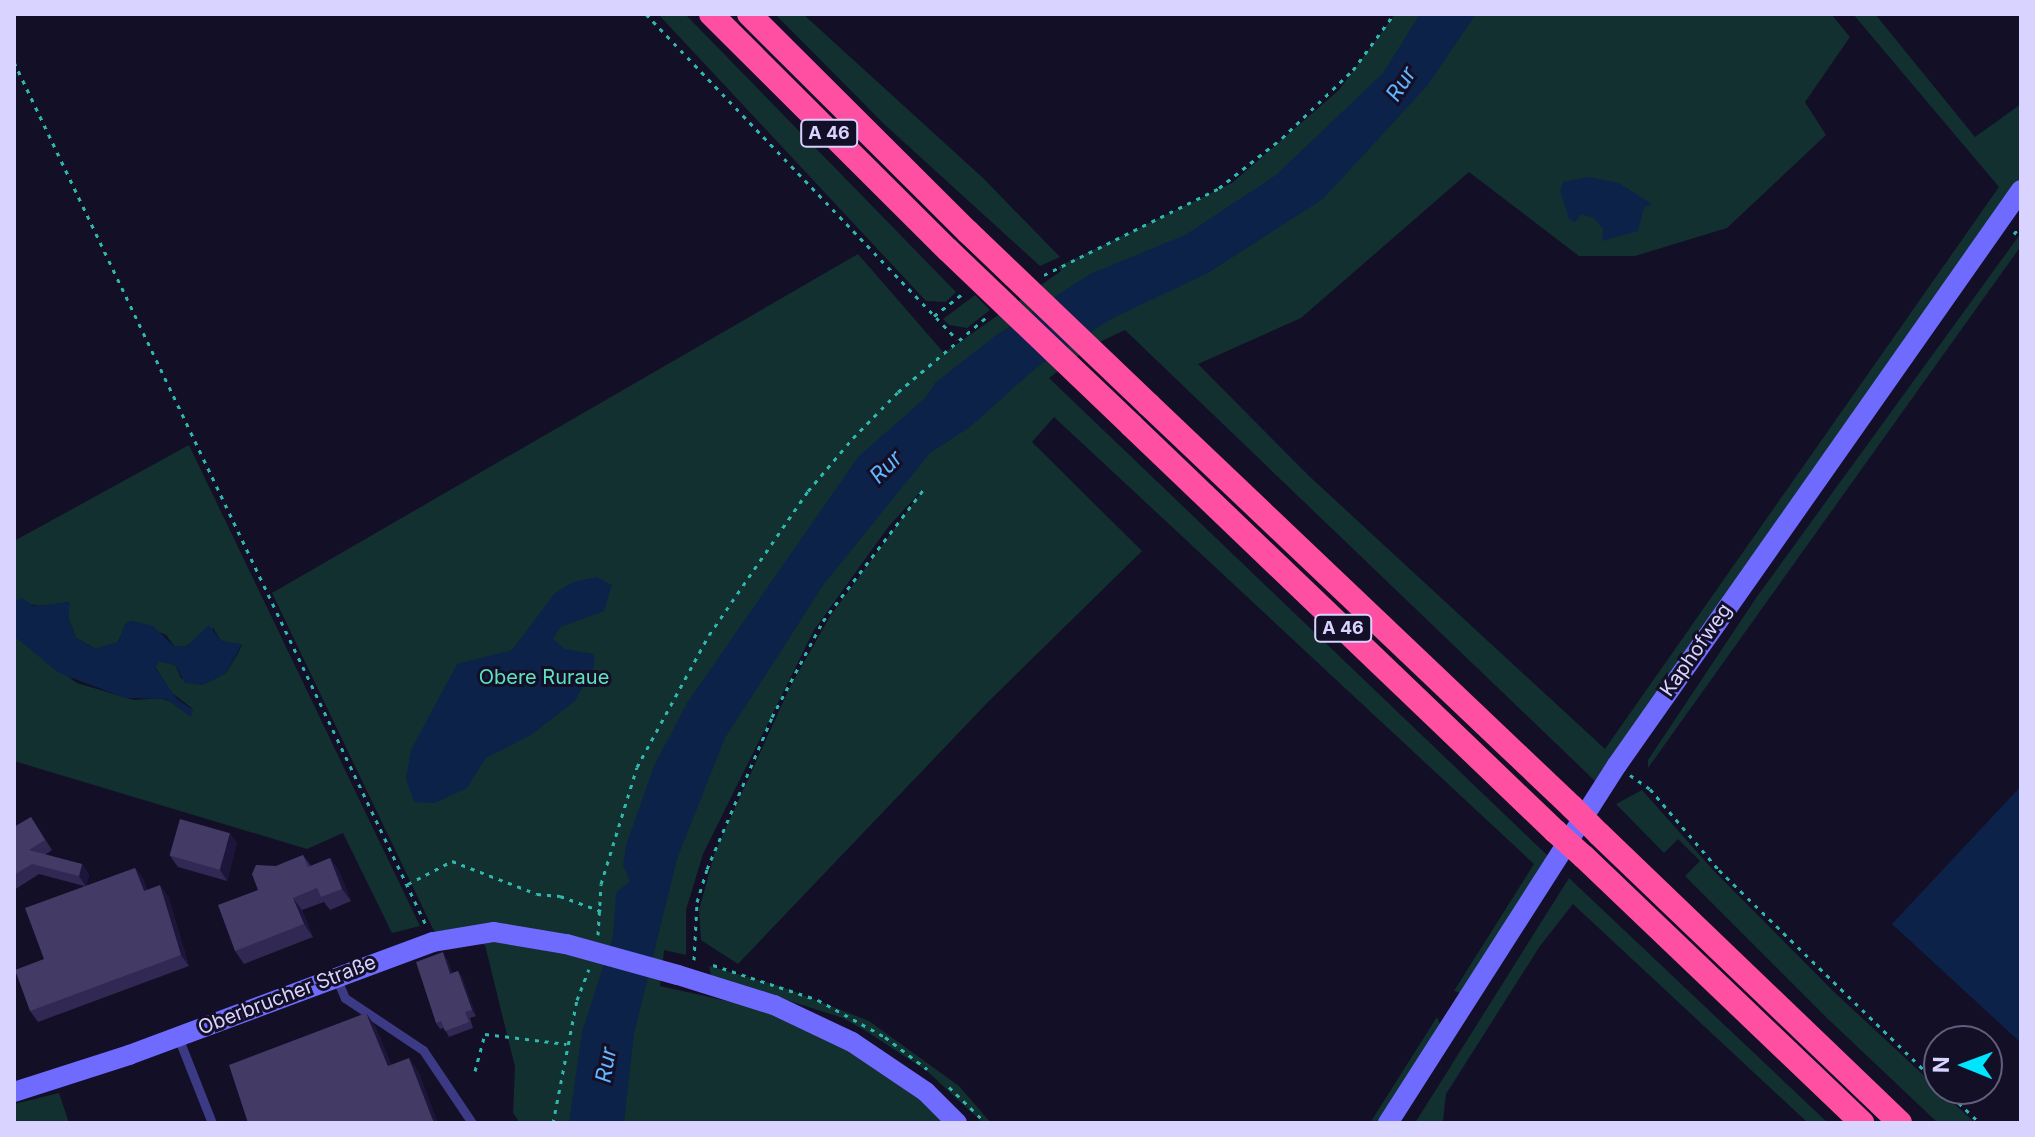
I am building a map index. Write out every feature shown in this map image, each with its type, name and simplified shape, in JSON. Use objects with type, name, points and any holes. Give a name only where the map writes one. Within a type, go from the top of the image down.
[{"type":"highway","name":"A 46","points":[[711,14],[948,250],[1862,1123]]},
{"type":"highway","name":"A 46","points":[[749,14],[968,232],[1900,1123]]},
{"type":"main road","name":"Kaphofweg","points":[[1388,1123],[1617,765],[2021,190]]},
{"type":"main road","name":"Oberbrucher Straße","points":[[14,1092],[178,1037],[433,942],[494,932],[566,944],[686,978],[796,1014],[852,1042],[926,1092],[957,1123]]},
{"type":"lane","points":[[336,977],[345,998],[423,1050],[472,1123]]},
{"type":"lane","points":[[178,1037],[212,1123]]},
{"type":"path","points":[[646,14],[957,339]]},
{"type":"path","points":[[1033,282],[1057,265],[1219,188],[1282,138],[1353,70],[1394,14]]},
{"type":"path","points":[[14,62],[433,942]]},
{"type":"path","points":[[934,316],[966,291]]},
{"type":"path","points":[[601,922],[605,870],[637,767],[709,635],[808,491],[898,392],[957,339],[998,309]]},
{"type":"path","points":[[686,978],[694,922],[707,869],[772,717],[823,621],[923,490]]},
{"type":"path","points":[[1617,765],[1650,789],[1719,870],[1923,1069]]},
{"type":"path","points":[[406,885],[452,861],[537,894],[560,896],[601,911]]},
{"type":"path","points":[[553,1123],[567,1044],[590,965]]},
{"type":"path","points":[[475,1071],[485,1034],[567,1044]]},
{"type":"path","points":[[1961,1105],[1980,1123]]},
{"type":"green space","points":[[658,14],[685,14],[956,292],[946,302],[926,301]]},
{"type":"green space","points":[[775,14],[803,14],[983,178],[1060,257],[1040,266],[884,124]]},
{"type":"green space","name":"Obere Ruraue","points":[[1395,14],[1831,14],[1850,37],[1805,102],[1826,135],[1727,228],[1635,256],[1579,256],[1469,172],[1301,318],[1198,364],[1309,476],[1605,749],[1999,187],[1853,14],[1875,14],[1975,137],[2021,104],[2021,177],[1595,781],[1125,330],[1091,346],[1049,378],[1549,857],[1464,994],[1454,991],[1534,864],[1054,417],[1032,442],[1142,551],[988,702],[738,964],[701,940],[699,910],[715,852],[789,689],[829,618],[924,488],[889,526],[814,630],[703,854],[686,910],[686,955],[664,950],[660,986],[767,1010],[840,1043],[915,1095],[944,1123],[520,1123],[513,1113],[515,1067],[485,945],[434,931],[272,593],[858,254],[944,353],[1061,271],[1058,267],[1232,183],[1339,90]]},
{"type":"green space","points":[[2021,233],[2021,246],[1648,768],[1648,760],[1756,598]]},
{"type":"green space","points":[[975,295],[990,310],[967,328],[949,325],[943,319]]},
{"type":"green space","points":[[189,445],[420,926],[392,933],[343,833],[307,849],[14,761],[14,636],[77,683],[134,700],[160,698],[193,709],[172,693],[155,667],[159,661],[175,665],[181,678],[202,685],[226,673],[238,653],[242,645],[221,641],[213,628],[186,646],[175,647],[166,635],[133,621],[126,623],[118,642],[96,649],[76,638],[68,617],[69,602],[40,606],[14,601],[14,541]]},
{"type":"green space","points":[[1642,790],[1714,871],[1833,991],[1923,1075],[1923,1105],[1956,1105],[1975,1123],[1938,1123],[1828,1019],[1685,876],[1700,861],[1678,839],[1664,853],[1616,804]]},
{"type":"green space","points":[[1569,878],[1828,1123],[1808,1123],[1573,904],[1540,946],[1446,1094],[1443,1121],[1415,1123]]},
{"type":"green space","points":[[709,966],[779,986],[869,1021],[959,1086],[991,1123],[983,1123],[927,1071],[843,1018],[711,976]]},
{"type":"green space","points":[[1437,1017],[1441,1027],[1381,1123],[1370,1123]]},
{"type":"green space","points":[[59,1093],[69,1123],[14,1123],[14,1104]]},
{"type":"water","name":"Rur","points":[[1420,14],[1476,14],[1427,86],[1323,199],[1208,273],[1113,318],[1037,367],[970,427],[930,453],[824,584],[725,738],[677,859],[634,1034],[624,1123],[569,1123],[582,1032],[613,936],[616,893],[630,881],[623,865],[626,845],[654,766],[687,703],[858,457],[926,397],[935,383],[995,336],[1090,274],[1185,235],[1276,175],[1383,73]]},
{"type":"water","points":[[1589,177],[1619,183],[1652,204],[1644,207],[1638,231],[1602,241],[1603,229],[1594,218],[1581,214],[1575,222],[1569,219],[1560,191],[1563,182]]},
{"type":"water","points":[[597,577],[612,585],[604,611],[561,627],[553,639],[565,649],[594,654],[594,667],[575,701],[531,735],[486,758],[467,788],[435,803],[414,802],[406,779],[411,750],[457,664],[512,650],[555,593],[573,582]]},
{"type":"water","points":[[22,598],[34,606],[70,602],[68,617],[76,638],[96,649],[118,642],[126,623],[133,621],[153,626],[175,647],[187,646],[209,625],[221,641],[242,644],[226,673],[202,685],[185,683],[175,665],[159,661],[155,668],[177,699],[193,710],[191,717],[166,699],[125,698],[59,673],[14,636],[14,601]]},
{"type":"water","points":[[2021,786],[2021,1043],[1892,924]]},
{"type":"building","points":[[31,817],[45,840],[29,850],[82,864],[79,876],[32,864],[14,875],[14,827]]},
{"type":"building","points":[[180,819],[230,833],[220,870],[170,856]]},
{"type":"building","points":[[303,855],[308,867],[330,858],[342,889],[321,897],[317,888],[293,898],[304,924],[235,951],[218,905],[258,890],[252,874],[256,865],[276,866]]},
{"type":"building","points":[[135,868],[144,891],[160,885],[181,955],[30,1011],[15,970],[44,959],[25,908]]},
{"type":"building","points":[[443,952],[450,974],[458,971],[472,1010],[465,1012],[469,1022],[445,1031],[441,1021],[436,1023],[416,962]]},
{"type":"building","points":[[366,1013],[388,1066],[409,1058],[434,1123],[248,1123],[229,1065]]}]
